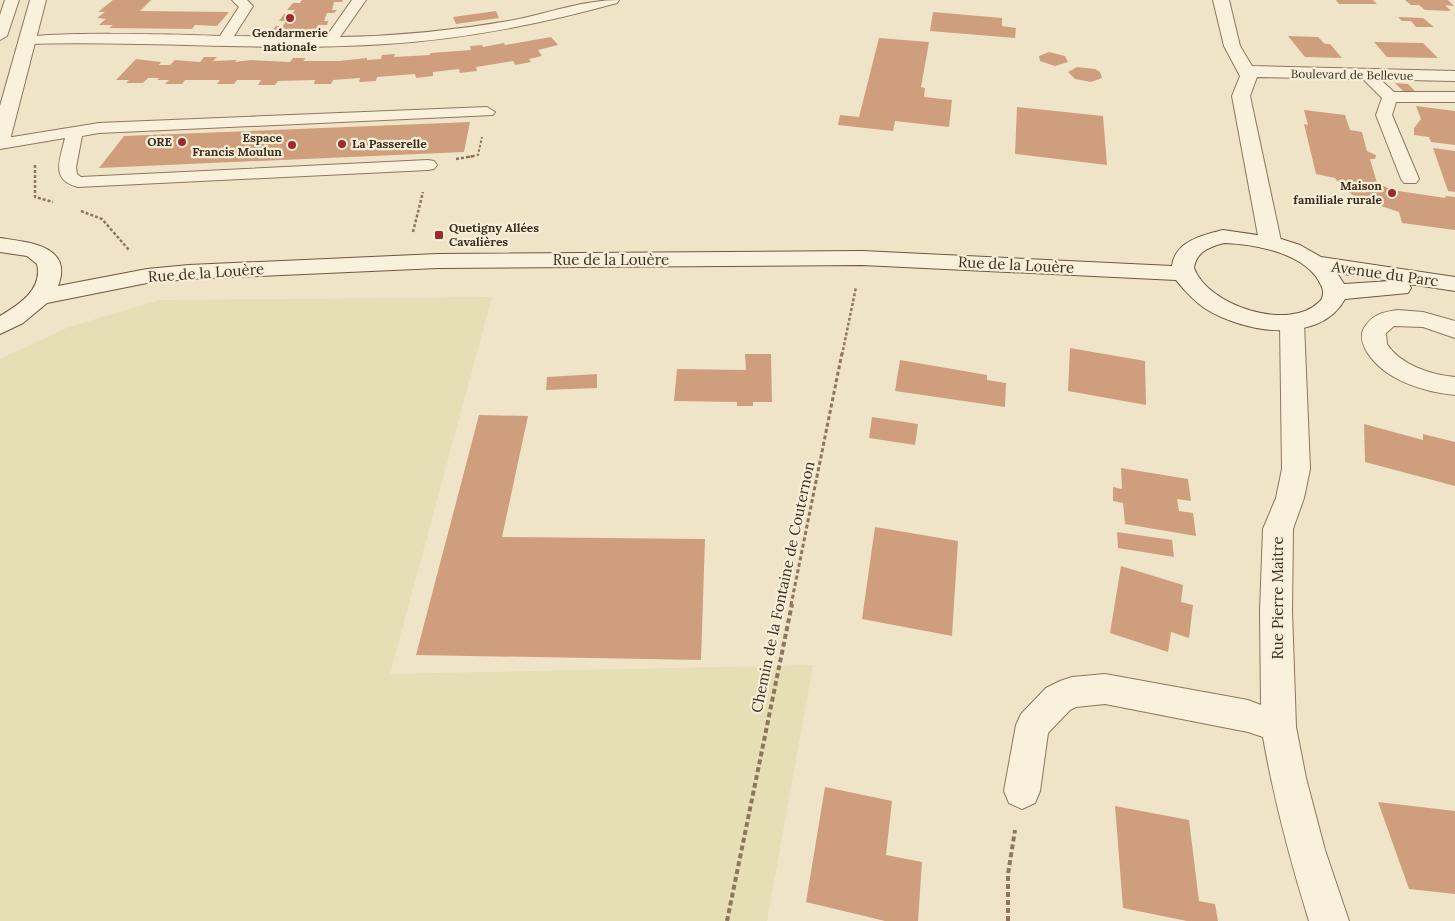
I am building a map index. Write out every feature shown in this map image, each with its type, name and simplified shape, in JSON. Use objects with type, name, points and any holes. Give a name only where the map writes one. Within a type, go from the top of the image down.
[{"type":"street","points":[[0,140],[38,0]]},
{"type":"street","points":[[1221,0],[1232,46],[1248,71],[1249,80],[1242,89],[1241,96],[1270,242]]},
{"type":"street","name":"Boulevard de Bellevue","points":[[1248,71],[1367,76],[1455,76]]},
{"type":"street","points":[[1223,236],[1246,237],[1270,242],[1286,247],[1315,263],[1328,277],[1334,292],[1333,303],[1324,313],[1311,320],[1292,323],[1269,322],[1246,317],[1224,309],[1206,298],[1192,286],[1184,273],[1183,260],[1190,248],[1204,240],[1223,236]]},
{"type":"street","points":[[0,245],[34,250],[48,261],[50,278],[40,297],[18,316],[0,326]]},
{"type":"street","name":"Rue de la Louère","points":[[40,297],[164,274],[405,262],[862,258],[1184,273]]},
{"type":"street","name":"Avenue du Parc","points":[[1315,263],[1455,285]]},
{"type":"street","name":"Avenue du Parc","points":[[1334,292],[1455,285]]},
{"type":"street","points":[[1455,330],[1430,320],[1403,317],[1389,319],[1378,325],[1374,333],[1375,344],[1382,355],[1395,366],[1426,381],[1455,386]]},
{"type":"street","name":"Rue Pierre Maitre","points":[[1292,323],[1296,469],[1290,498],[1278,529],[1276,611],[1279,726],[1288,778],[1306,850],[1329,921]]},
{"type":"street","points":[[1022,791],[1028,745],[1033,725],[1058,699],[1072,692],[1105,688],[1248,716],[1279,726]]},
{"type":"lane","points":[[0,36],[12,0]]},
{"type":"lane","points":[[225,39],[246,6],[239,0]]},
{"type":"lane","points":[[331,40],[359,0]]},
{"type":"lane","points":[[26,40],[85,37],[331,40],[419,36],[503,27],[612,0]]},
{"type":"lane","points":[[1367,76],[1390,96],[1455,97]]},
{"type":"lane","points":[[1390,96],[1384,115],[1410,178]]},
{"type":"lane","points":[[0,144],[99,128],[487,112]]},
{"type":"lane","points":[[75,131],[67,167],[68,177],[78,182],[428,165]]},
{"type":"path","points":[[405,262],[428,165]]},
{"type":"path","name":"Chemin de la Fontaine de Couternon","points":[[727,921],[862,258]]},
{"type":"path","points":[[1008,921],[1008,874],[1022,791]]},
{"type":"shaded area","points":[[492,297],[390,674],[813,665],[767,921],[0,921],[0,359],[69,327],[160,300]]},
{"type":"building","points":[[113,0],[151,0],[140,11],[229,12],[217,26],[195,25],[192,29],[109,28],[113,25],[99,25],[106,19],[97,18],[105,12],[98,12]]},
{"type":"building","points":[[302,0],[343,0],[342,2],[334,2],[332,10],[337,10],[334,13],[327,13],[324,21],[328,21],[327,25],[318,25],[316,33],[270,33],[276,26],[283,26],[286,21],[279,21],[284,14],[291,14],[295,10],[287,10],[293,3],[300,3]]},
{"type":"building","points":[[1336,0],[1373,0],[1377,4],[1339,4]]},
{"type":"building","points":[[1405,0],[1448,0],[1454,6],[1445,5],[1451,11],[1425,10],[1419,5],[1411,5]]},
{"type":"building","points":[[496,11],[499,18],[456,24],[453,17]]},
{"type":"building","points":[[933,12],[1002,18],[1002,26],[1016,28],[1015,38],[930,31]]},
{"type":"building","points":[[1398,17],[1423,18],[1434,27],[1416,27],[1411,21],[1402,21]]},
{"type":"building","points":[[1288,36],[1318,37],[1325,44],[1330,44],[1342,58],[1305,57]]},
{"type":"building","points":[[551,37],[558,45],[538,50],[542,56],[529,59],[531,62],[515,65],[513,61],[476,67],[477,71],[460,73],[459,69],[433,72],[433,76],[416,78],[415,74],[377,77],[376,81],[359,82],[360,78],[333,80],[331,84],[314,84],[315,80],[278,81],[275,85],[258,85],[261,80],[237,80],[234,84],[217,84],[220,80],[185,80],[182,84],[165,84],[169,80],[148,78],[143,83],[126,83],[129,80],[116,80],[136,59],[161,62],[159,65],[170,65],[175,60],[200,62],[204,57],[217,57],[213,61],[237,60],[235,62],[251,60],[290,62],[293,58],[306,58],[303,61],[339,61],[367,58],[367,60],[381,59],[382,55],[395,54],[394,57],[430,55],[430,53],[471,50],[470,46],[482,45],[483,47],[504,43],[505,45]]},
{"type":"building","points":[[879,38],[929,42],[921,87],[925,88],[924,97],[952,100],[949,127],[895,121],[893,131],[838,125],[840,115],[859,117]]},
{"type":"building","points":[[1374,42],[1423,43],[1438,58],[1387,57]]},
{"type":"building","points":[[1049,52],[1065,56],[1068,62],[1055,66],[1040,61],[1039,56]]},
{"type":"building","points":[[1077,67],[1095,69],[1100,72],[1102,78],[1091,82],[1075,79],[1068,72]]},
{"type":"building","points":[[1395,83],[1408,84],[1416,92],[1403,91]]},
{"type":"building","points":[[1416,106],[1455,111],[1455,145],[1431,142],[1429,137],[1414,135],[1414,128],[1421,119]]},
{"type":"building","points":[[1017,107],[1103,116],[1107,165],[1015,154]]},
{"type":"building","points":[[1304,110],[1345,115],[1350,130],[1362,132],[1367,151],[1376,155],[1375,159],[1370,159],[1377,183],[1392,190],[1445,198],[1446,196],[1455,197],[1455,230],[1402,223],[1399,212],[1357,198],[1343,188],[1335,178],[1316,174],[1304,124],[1308,125]]},
{"type":"building","name":"Espace Francis Moulun","points":[[470,122],[464,152],[99,168],[124,136]]},
{"type":"building","points":[[1433,148],[1455,151],[1455,192],[1448,191]]},
{"type":"building","points":[[1070,348],[1145,361],[1146,405],[1068,391]]},
{"type":"building","points":[[745,354],[771,354],[772,402],[753,402],[753,406],[737,406],[737,402],[674,401],[677,369],[746,370]]},
{"type":"building","points":[[900,360],[987,375],[987,380],[1006,383],[1005,407],[895,391]]},
{"type":"building","points":[[597,374],[597,388],[546,390],[547,377]]},
{"type":"building","points":[[479,415],[528,416],[502,537],[705,539],[701,660],[416,655]]},
{"type":"building","points":[[872,417],[918,424],[915,445],[869,438]]},
{"type":"building","points":[[1364,424],[1423,440],[1423,434],[1455,442],[1455,486],[1365,462]]},
{"type":"building","points":[[1121,468],[1188,479],[1191,501],[1177,499],[1179,511],[1193,513],[1196,536],[1125,524],[1123,503],[1113,501],[1113,487],[1122,489]]},
{"type":"building","points":[[875,527],[958,541],[952,636],[862,619]]},
{"type":"building","points":[[1117,532],[1172,540],[1174,557],[1118,548]]},
{"type":"building","points":[[1121,566],[1183,585],[1181,602],[1193,605],[1189,638],[1171,632],[1168,652],[1110,633]]},
{"type":"building","points":[[825,787],[892,801],[886,855],[922,862],[918,921],[885,921],[806,902]]},
{"type":"building","points":[[1378,802],[1455,811],[1455,894],[1409,889]]},
{"type":"building","points":[[1115,806],[1189,820],[1199,901],[1215,904],[1218,921],[1187,921],[1123,908]]},
{"type":"place","name":"Gendarmerie nationale","points":[[290,18]]},
{"type":"place","name":"ORE","points":[[182,142]]},
{"type":"place","name":"La Passerelle","points":[[342,144]]},
{"type":"place","name":"Espace Francis Moulun","points":[[292,145]]},
{"type":"place","name":"Maison familiale rurale","points":[[1392,193]]},
{"type":"place","name":"Quetigny Allées Cavalières","points":[[439,235]]}]
